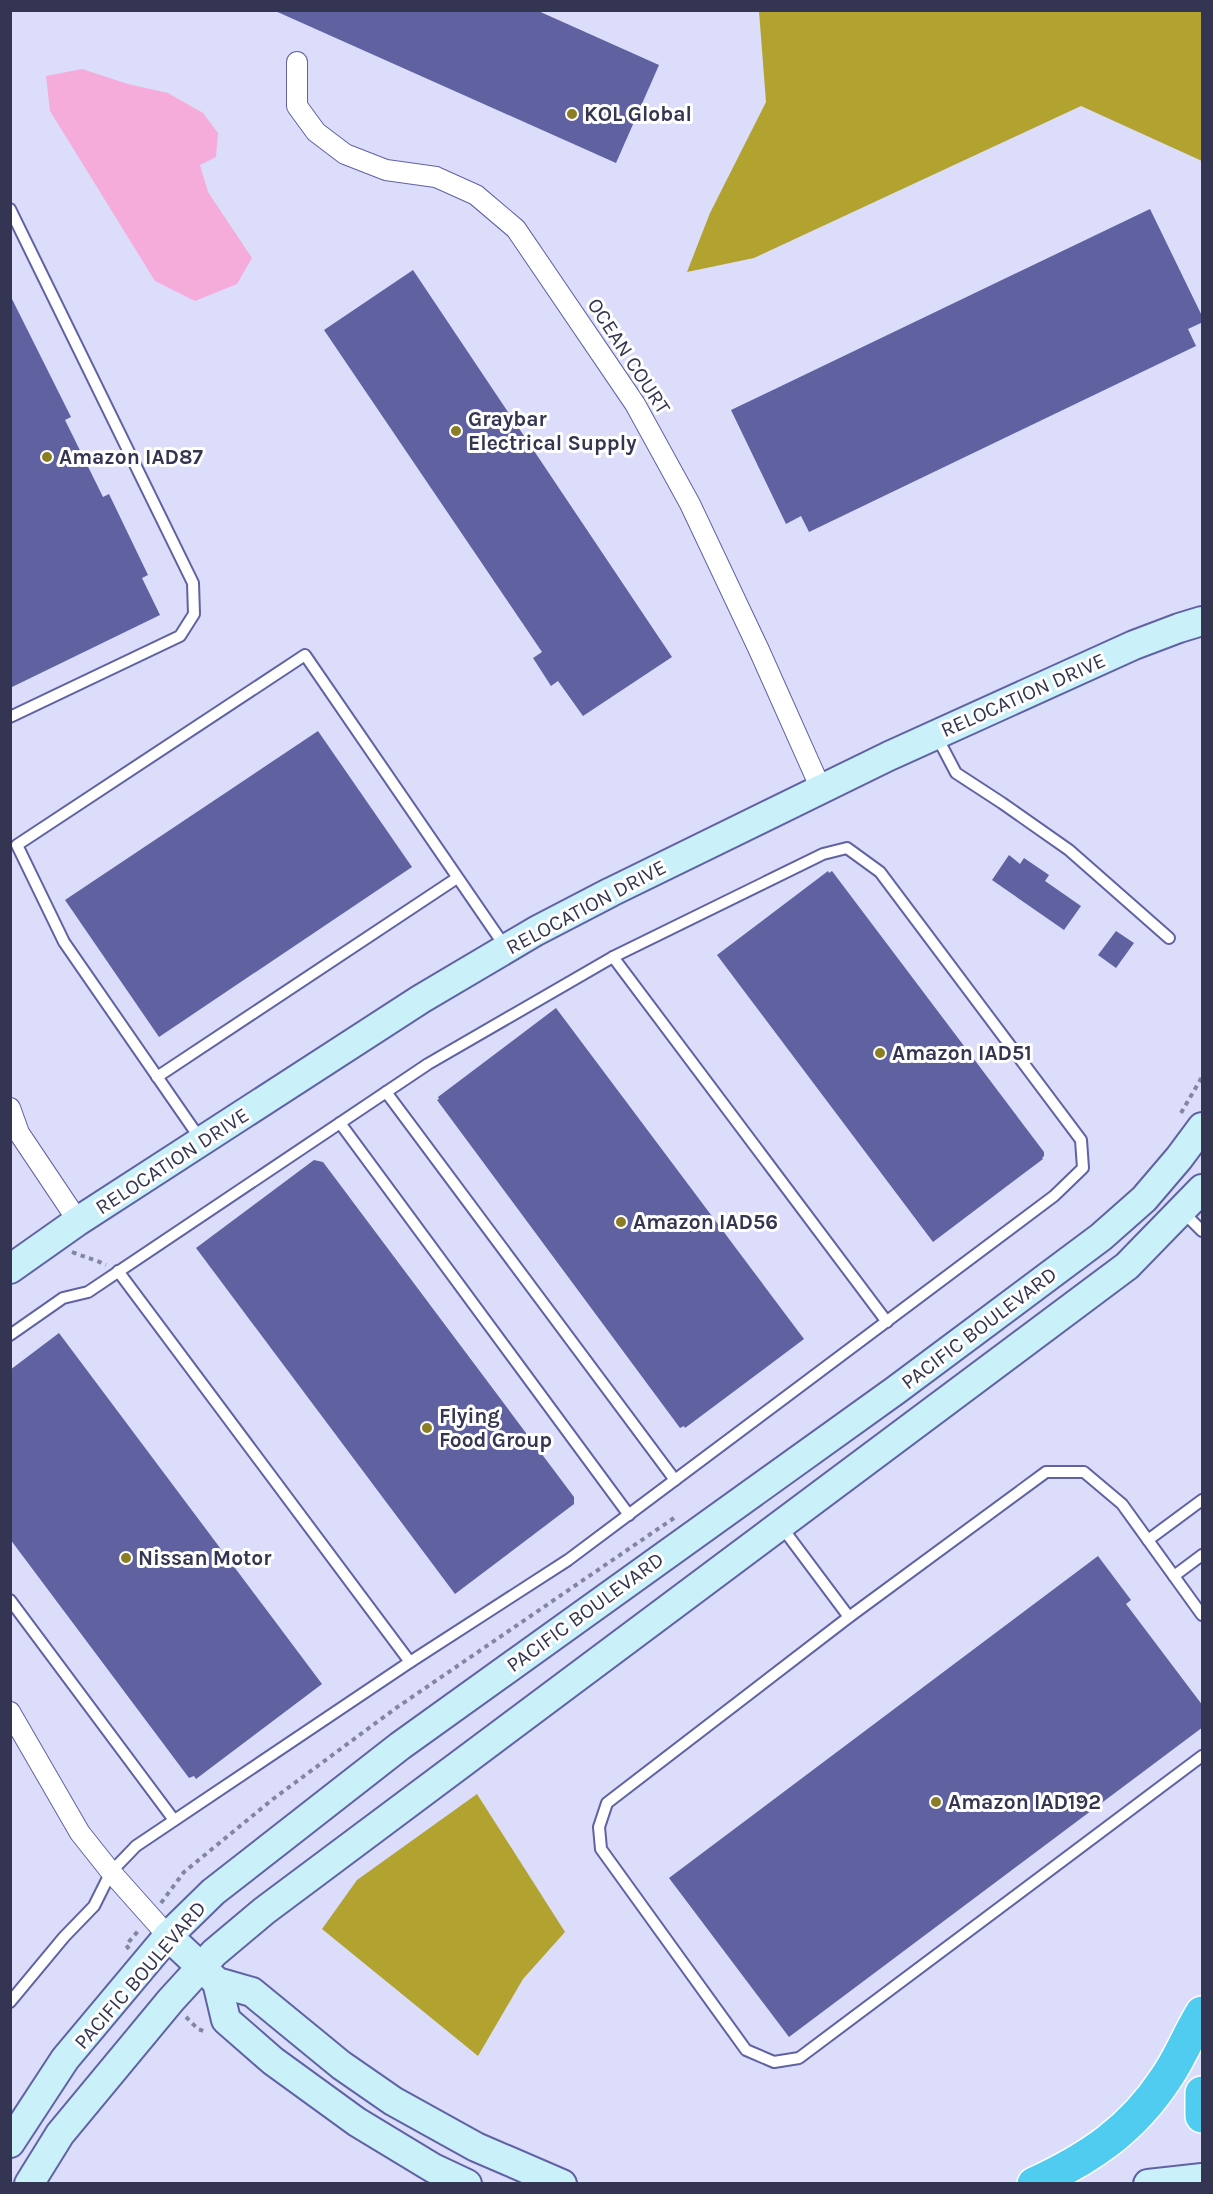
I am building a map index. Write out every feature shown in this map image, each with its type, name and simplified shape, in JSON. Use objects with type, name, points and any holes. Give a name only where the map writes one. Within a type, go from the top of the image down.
[{"type":"highway","points":[[1034,2184],[1068,2168],[1104,2145],[1140,2113],[1167,2077],[1203,2013]]},
{"type":"highway","points":[[1203,2093],[1203,2116]]},
{"type":"main road","name":"RELOCATION DRIVE","points":[[10,1269],[67,1229],[422,999],[506,949],[611,892],[936,734],[1134,645],[1203,621]]},
{"type":"main road","name":"PACIFIC BOULEVARD","points":[[10,2143],[65,2059],[168,1936],[213,1892],[400,1746],[896,1390],[1101,1237],[1144,1199],[1179,1158],[1190,1122]]},
{"type":"main road","name":"PACIFIC BOULEVARD","points":[[28,2184],[60,2134],[209,1974],[264,1911],[1126,1266],[1203,1189]]},
{"type":"main road","points":[[168,1936],[209,1974],[252,1992],[341,2065],[393,2101],[476,2147],[562,2184]]},
{"type":"main road","points":[[209,1974],[226,2020],[273,2061],[357,2122],[433,2168],[467,2184]]},
{"type":"main road","points":[[1148,2184],[1203,2178]]},
{"type":"street","name":"OCEAN COURT","points":[[297,62],[297,106],[316,132],[345,154],[386,170],[436,177],[476,195],[516,229],[635,404],[690,504],[821,789]]},
{"type":"street","points":[[10,1108],[19,1132],[67,1229]]},
{"type":"street","points":[[12,1718],[80,1833],[168,1936]]},
{"type":"lane","points":[[10,210],[194,583],[194,614],[180,636],[10,717]]},
{"type":"lane","points":[[202,1142],[64,942],[17,845],[304,655],[506,949]]},
{"type":"lane","points":[[936,734],[956,773],[1069,850],[1169,938]]},
{"type":"lane","points":[[10,1335],[63,1298],[88,1292],[428,1064],[613,957],[823,854],[847,848],[880,872],[1081,1140],[1083,1168],[1054,1196],[629,1515],[568,1560],[410,1662],[136,1846],[111,1872],[94,1905],[10,2002]]},
{"type":"lane","points":[[157,1077],[457,878]]},
{"type":"lane","points":[[613,957],[886,1322]]},
{"type":"lane","points":[[386,1092],[675,1480]]},
{"type":"lane","points":[[340,1123],[629,1515]]},
{"type":"lane","points":[[1182,1211],[1203,1231]]},
{"type":"lane","points":[[118,1271],[410,1662]]},
{"type":"lane","points":[[1203,1615],[1122,1504],[1084,1472],[1046,1472],[849,1617],[607,1803],[599,1827],[601,1849],[746,2050],[774,2062],[799,2058],[1203,1756]]},
{"type":"lane","points":[[1148,1540],[1203,1500]]},
{"type":"lane","points":[[780,1524],[849,1617]]},
{"type":"lane","points":[[1174,1576],[1203,1555]]},
{"type":"lane","points":[[10,1600],[174,1820]]},
{"type":"path","points":[[1190,1122],[1203,1077]]},
{"type":"path","points":[[67,1229],[70,1251],[84,1257],[91,1257],[118,1271]]},
{"type":"path","points":[[167,1894],[184,1872],[273,1798],[396,1708],[674,1517]]},
{"type":"shaded area","points":[[759,11],[1202,11],[1202,161],[1081,106],[754,258],[687,272],[710,213],[766,102]]},
{"type":"shaded area","points":[[82,69],[128,84],[168,93],[203,113],[218,133],[216,157],[200,165],[208,192],[252,258],[237,284],[195,301],[155,281],[50,111],[46,76]]},
{"type":"shaded area","points":[[477,1794],[565,1932],[523,1979],[478,2056],[322,1929],[357,1880]]},
{"type":"building","name":"KOL Global","points":[[273,10],[536,10],[659,65],[616,163]]},
{"type":"building","points":[[1150,209],[1203,318],[1203,322],[1188,329],[1196,346],[809,532],[801,516],[786,524],[731,410]]},
{"type":"building","name":"Graybar Electrical Supply","points":[[413,270],[672,657],[583,716],[558,681],[551,686],[533,658],[542,652],[324,330]]},
{"type":"building","name":"Amazon IAD87","points":[[10,295],[71,417],[65,420],[103,497],[109,494],[148,575],[142,578],[160,615],[10,688]]},
{"type":"building","points":[[318,731],[412,867],[159,1037],[65,900]]},
{"type":"building","points":[[1009,855],[1020,864],[1024,858],[1049,875],[1045,881],[1081,906],[1064,930],[992,880]]},
{"type":"building","name":"Amazon IAD51","points":[[828,871],[829,873],[832,871],[1044,1152],[1043,1159],[933,1242],[717,955]]},
{"type":"building","points":[[1116,931],[1134,943],[1116,968],[1098,955]]},
{"type":"building","name":"Amazon IAD56","points":[[556,1008],[804,1339],[685,1428],[684,1426],[680,1428],[437,1100]]},
{"type":"building","name":"Flying Food Group","points":[[314,1160],[323,1162],[574,1497],[574,1504],[455,1594],[196,1248]]},
{"type":"building","name":"Nissan Motor","points":[[59,1333],[322,1684],[196,1779],[194,1776],[189,1778],[10,1539],[10,1370]]},
{"type":"building","name":"Amazon IAD192","points":[[1098,1556],[1131,1600],[1126,1604],[1203,1706],[1203,1727],[789,2037],[669,1878]]},
{"type":"place","name":"KOL Global","points":[[572,114]]},
{"type":"place","name":"Graybar Electrical Supply","points":[[456,431]]},
{"type":"place","name":"Amazon IAD87","points":[[47,457]]},
{"type":"place","name":"Amazon IAD51","points":[[880,1053]]},
{"type":"place","name":"Amazon IAD56","points":[[621,1222]]},
{"type":"place","name":"Flying Food Group","points":[[427,1428]]},
{"type":"place","name":"Nissan Motor","points":[[126,1558]]},
{"type":"place","name":"Amazon IAD192","points":[[936,1802]]}]
